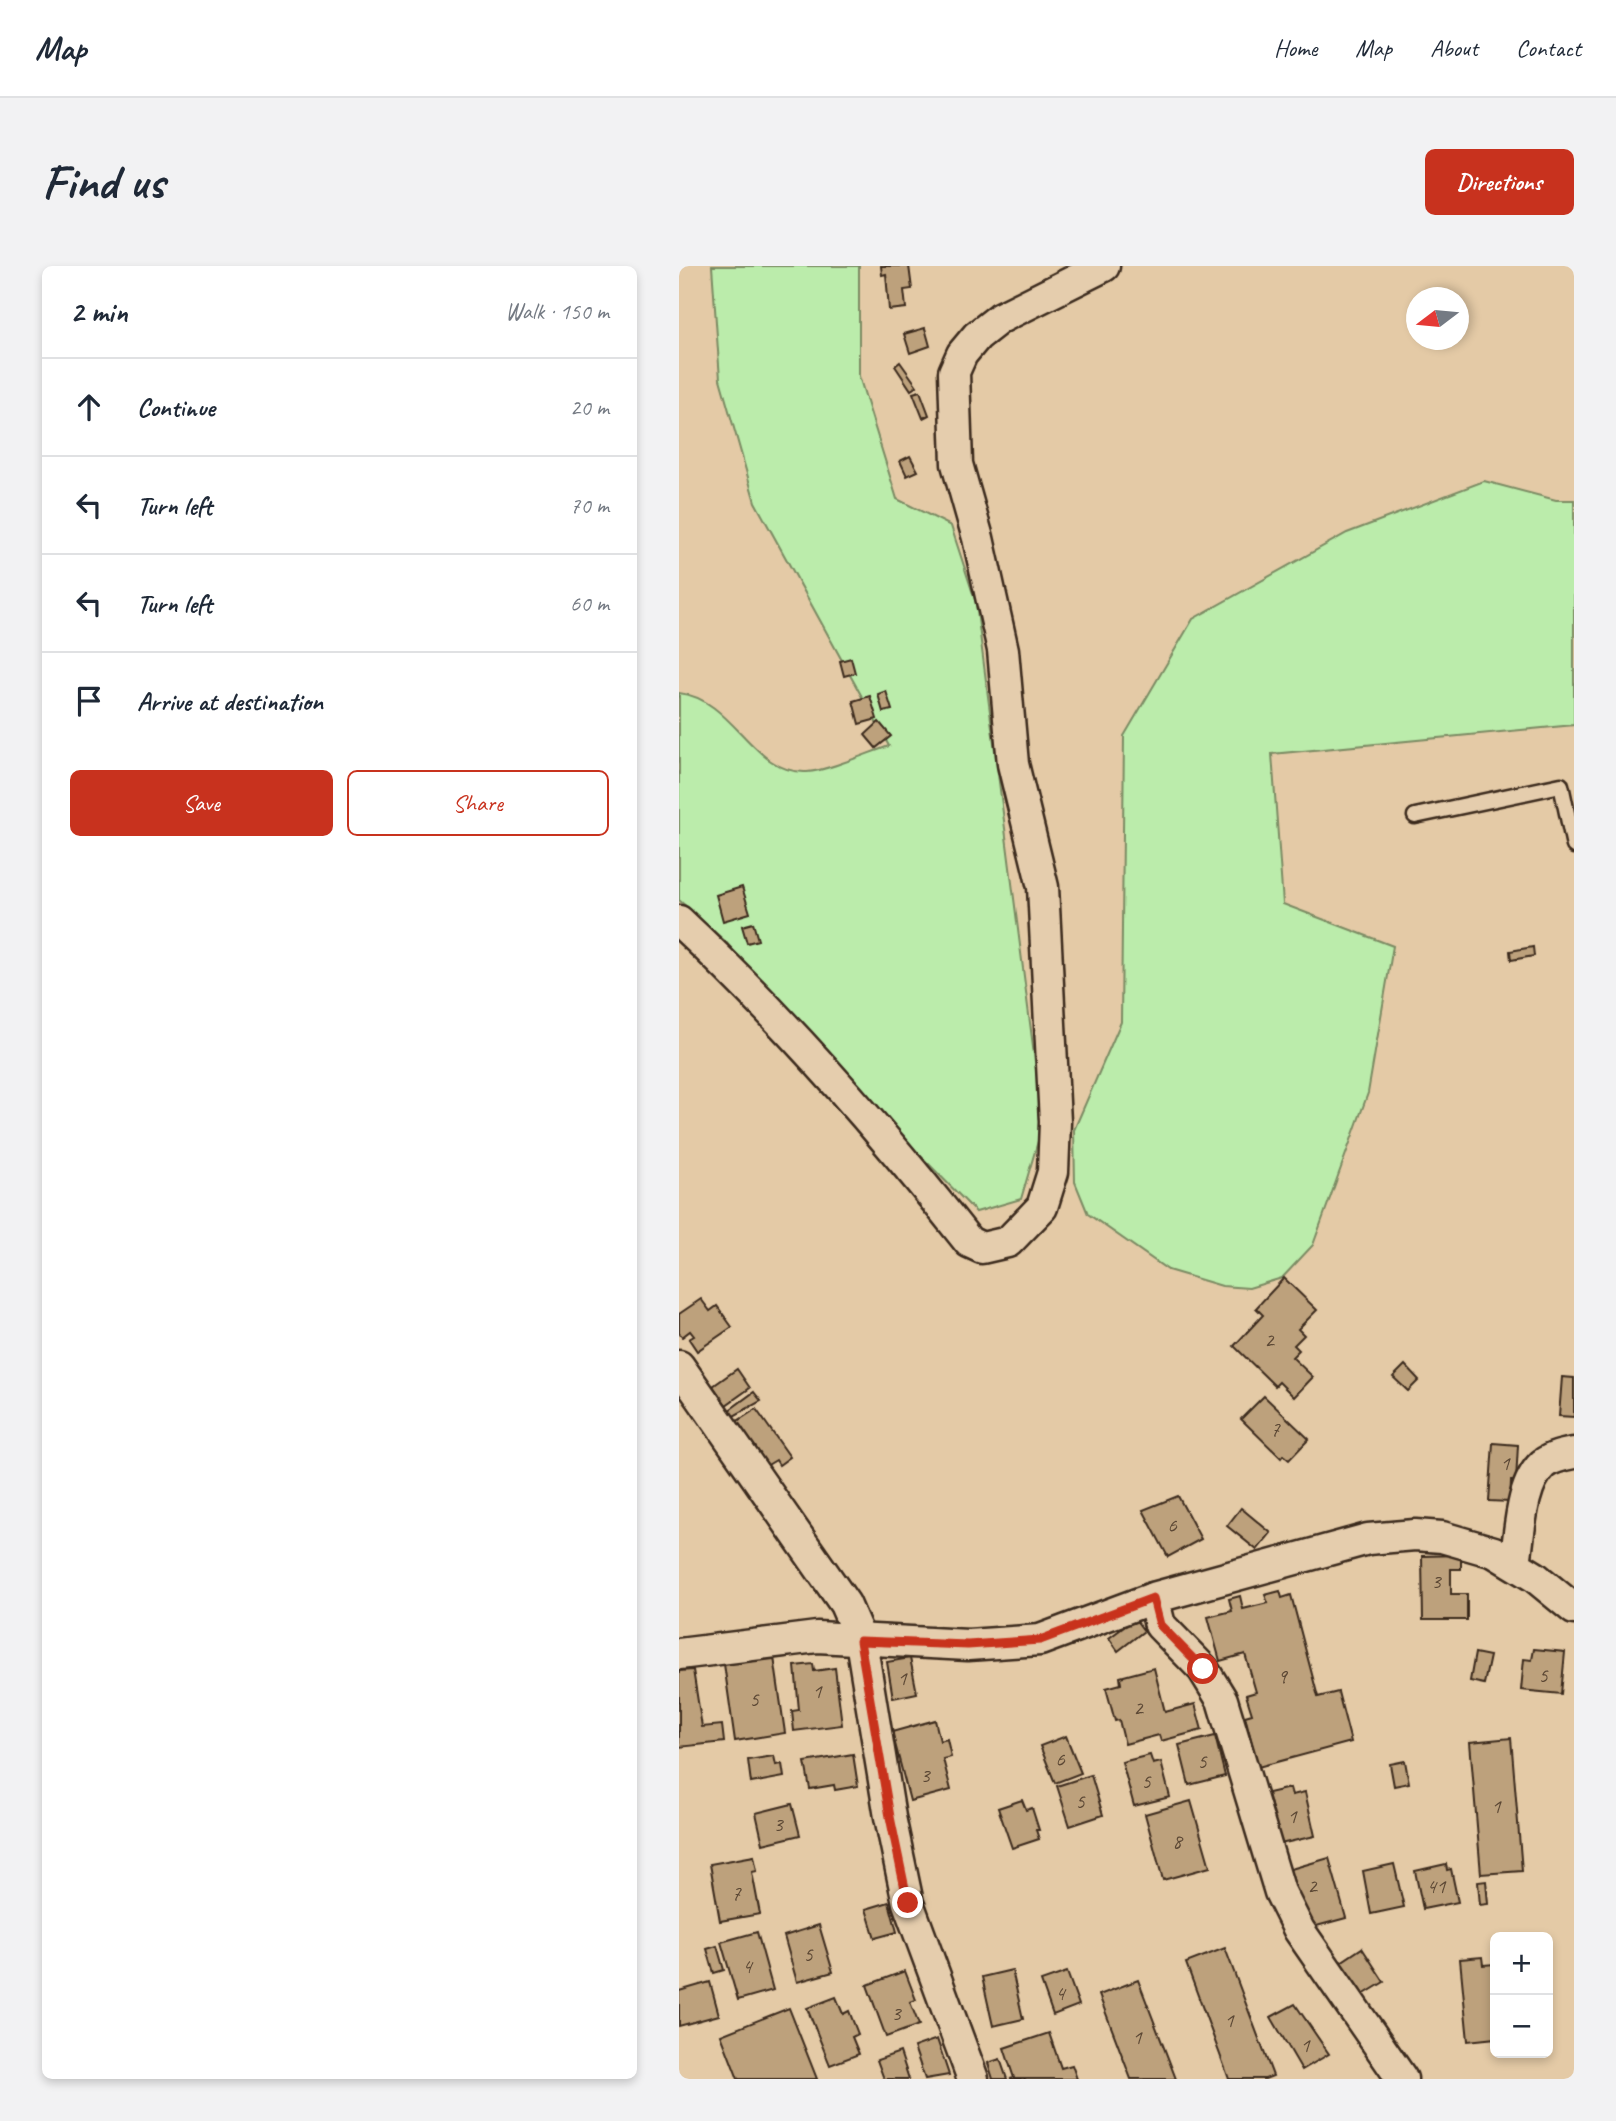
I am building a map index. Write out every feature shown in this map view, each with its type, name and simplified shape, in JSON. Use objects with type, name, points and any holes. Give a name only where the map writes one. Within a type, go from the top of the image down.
[{"type":"street","points":[[679,921],[719,958],[896,1150],[969,1242],[982,1248],[997,1247],[1008,1242],[1035,1217],[1042,1207],[1053,1172],[1055,1122],[1043,887],[1013,764],[1003,650],[978,538],[957,464],[954,372],[962,354],[977,336],[1000,318],[1104,266]]},
{"type":"street","points":[[679,1366],[845,1604],[860,1641],[890,1817],[908,1903],[973,2079]]},
{"type":"street","points":[[1515,1563],[1526,1500],[1534,1475],[1544,1463],[1574,1453]]},
{"type":"street","points":[[679,1654],[817,1637],[968,1645],[1040,1640],[1153,1598],[1389,1536],[1442,1537],[1482,1548],[1515,1563],[1574,1609]]},
{"type":"street","points":[[1153,1598],[1160,1625],[1203,1669],[1222,1700],[1280,1892],[1299,1930],[1402,2079]]},
{"type":"lane","points":[[1415,816],[1567,783],[1574,846]]},
{"type":"green space","points":[[712,266],[859,266],[859,376],[897,499],[951,526],[976,603],[1043,1124],[1021,1199],[976,1212],[799,1032],[726,942],[679,900],[679,693],[698,698],[715,708],[757,750],[788,770],[815,771],[889,746],[755,502],[720,379]]},
{"type":"green space","points":[[1484,481],[1556,500],[1574,500],[1574,725],[1272,754],[1283,904],[1393,946],[1368,1093],[1313,1245],[1282,1278],[1249,1288],[1222,1286],[1168,1270],[1088,1214],[1075,1182],[1074,1130],[1121,1022],[1124,736],[1193,619],[1347,533]]},
{"type":"building","points":[[881,266],[909,266],[912,289],[904,290],[906,308],[889,310],[886,274],[882,275]]},
{"type":"building","points":[[925,328],[930,346],[910,353],[904,334]]},
{"type":"building","points":[[900,362],[917,386],[911,390],[895,366]]},
{"type":"building","points":[[920,391],[929,415],[923,418],[913,393]]},
{"type":"building","points":[[910,456],[918,471],[907,476],[900,461]]},
{"type":"building","points":[[851,658],[855,673],[844,676],[840,661]]},
{"type":"building","points":[[886,691],[892,710],[883,712],[878,694]]},
{"type":"building","points":[[870,696],[877,719],[859,724],[853,701]]},
{"type":"building","points":[[879,722],[891,736],[876,748],[865,735]]},
{"type":"building","points":[[742,887],[750,913],[723,921],[716,895]]},
{"type":"building","points":[[753,923],[758,940],[747,943],[742,926]]},
{"type":"building","points":[[1533,947],[1534,956],[1511,960],[1510,951]]},
{"type":"building","points":[[1284,1278],[1317,1310],[1298,1329],[1304,1335],[1294,1345],[1299,1350],[1292,1357],[1313,1377],[1294,1397],[1279,1382],[1275,1386],[1234,1346],[1263,1315],[1256,1308]]},
{"type":"building","points":[[701,1299],[710,1311],[717,1306],[732,1327],[697,1351],[689,1339],[694,1336],[690,1331],[682,1337],[679,1333],[679,1314]]},
{"type":"building","points":[[1405,1365],[1419,1380],[1408,1391],[1393,1377]]},
{"type":"building","points":[[737,1369],[750,1388],[726,1405],[713,1386]]},
{"type":"building","points":[[1562,1377],[1574,1378],[1574,1417],[1559,1416]]},
{"type":"building","points":[[754,1392],[761,1401],[732,1417],[728,1411]]},
{"type":"building","points":[[1264,1396],[1309,1439],[1289,1460],[1283,1455],[1281,1458],[1241,1419]]},
{"type":"building","points":[[756,1409],[790,1457],[779,1465],[776,1460],[766,1466],[736,1422]]},
{"type":"building","points":[[1493,1443],[1518,1445],[1516,1481],[1511,1481],[1510,1502],[1489,1501]]},
{"type":"building","points":[[1178,1496],[1201,1539],[1168,1557],[1143,1510]]},
{"type":"building","points":[[1241,1508],[1271,1533],[1257,1550],[1227,1526]]},
{"type":"building","points":[[1461,1555],[1461,1569],[1451,1569],[1451,1594],[1467,1594],[1467,1620],[1423,1620],[1422,1556]]},
{"type":"building","points":[[1280,1591],[1282,1598],[1291,1595],[1318,1697],[1338,1692],[1351,1742],[1258,1767],[1245,1716],[1252,1714],[1246,1695],[1256,1692],[1245,1654],[1220,1661],[1208,1617],[1232,1611],[1229,1599],[1240,1596],[1243,1609],[1268,1603],[1265,1595]]},
{"type":"building","points":[[1135,1619],[1144,1631],[1118,1651],[1109,1638]]},
{"type":"building","points":[[1534,1649],[1565,1652],[1561,1694],[1521,1690],[1524,1659],[1532,1660]]},
{"type":"building","points":[[1475,1653],[1490,1656],[1484,1684],[1470,1681]]},
{"type":"building","points":[[774,1657],[785,1733],[735,1741],[724,1664]]},
{"type":"building","points":[[910,1658],[917,1693],[893,1698],[887,1662]]},
{"type":"building","points":[[813,1664],[814,1671],[835,1668],[842,1725],[794,1731],[792,1711],[799,1710],[795,1666]]},
{"type":"building","points":[[1154,1668],[1165,1712],[1195,1704],[1202,1730],[1161,1741],[1159,1735],[1125,1744],[1106,1688],[1121,1684],[1120,1677]]},
{"type":"building","points":[[693,1670],[702,1727],[722,1725],[724,1742],[679,1747],[679,1671]]},
{"type":"building","points":[[935,1720],[940,1741],[947,1739],[951,1757],[943,1759],[951,1790],[910,1801],[892,1732]]},
{"type":"building","points":[[1066,1736],[1081,1773],[1055,1783],[1040,1746]]},
{"type":"building","points":[[1215,1736],[1225,1776],[1189,1785],[1179,1745]]},
{"type":"building","points":[[1511,1738],[1522,1871],[1481,1874],[1470,1742]]},
{"type":"building","points":[[853,1754],[858,1786],[835,1790],[834,1785],[810,1789],[805,1762]]},
{"type":"building","points":[[1150,1755],[1153,1764],[1161,1762],[1170,1797],[1134,1806],[1122,1762]]},
{"type":"building","points":[[774,1756],[776,1765],[782,1764],[784,1777],[751,1783],[748,1760]]},
{"type":"building","points":[[1405,1761],[1409,1783],[1394,1786],[1390,1764]]},
{"type":"building","points":[[1091,1775],[1103,1815],[1070,1826],[1057,1786]]},
{"type":"building","points":[[1290,1788],[1292,1795],[1305,1792],[1315,1836],[1280,1844],[1268,1793]]},
{"type":"building","points":[[1022,1800],[1026,1810],[1032,1808],[1039,1839],[1012,1848],[998,1808]]},
{"type":"building","points":[[1191,1801],[1210,1867],[1163,1880],[1145,1814]]},
{"type":"building","points":[[792,1804],[800,1835],[763,1844],[756,1813]]},
{"type":"building","points":[[754,1856],[757,1871],[752,1872],[760,1914],[720,1921],[710,1864]]},
{"type":"building","points":[[1329,1858],[1346,1918],[1309,1928],[1302,1902],[1293,1904],[1284,1871]]},
{"type":"building","points":[[1394,1864],[1404,1907],[1371,1914],[1363,1871]]},
{"type":"building","points":[[1446,1864],[1447,1870],[1451,1869],[1458,1902],[1423,1909],[1415,1871]]},
{"type":"building","points":[[1486,1881],[1488,1904],[1480,1905],[1478,1882]]},
{"type":"building","points":[[889,1902],[897,1932],[875,1938],[866,1909]]},
{"type":"building","points":[[819,1925],[833,1972],[797,1982],[784,1936]]},
{"type":"building","points":[[757,1932],[773,1990],[738,2000],[721,1942]]},
{"type":"building","points":[[717,1946],[724,1970],[714,1973],[707,1949]]},
{"type":"building","points":[[1225,1948],[1273,2076],[1265,2079],[1229,2079],[1186,1963]]},
{"type":"building","points":[[1362,1948],[1384,1982],[1361,1996],[1335,1966]]},
{"type":"building","points":[[1482,1957],[1483,1965],[1490,1964],[1490,2039],[1468,2041],[1460,1959]]},
{"type":"building","points":[[1012,1970],[1023,2019],[993,2026],[982,1977]]},
{"type":"building","points":[[905,1971],[916,2000],[910,2002],[919,2025],[886,2037],[867,1985]]},
{"type":"building","points":[[1067,1972],[1079,2005],[1053,2015],[1041,1981]]},
{"type":"building","points":[[1138,1980],[1176,2079],[1131,2079],[1099,1995]]},
{"type":"building","points":[[710,1982],[719,2015],[679,2026],[679,1991]]},
{"type":"building","points":[[836,1997],[843,2014],[849,2011],[858,2034],[852,2037],[859,2054],[830,2065],[807,2008]]},
{"type":"building","points":[[1295,2004],[1329,2054],[1302,2070],[1271,2017]]},
{"type":"building","points":[[789,2008],[817,2079],[738,2079],[721,2035]]},
{"type":"building","points":[[1049,2033],[1061,2068],[1072,2065],[1077,2079],[1010,2079],[1014,2078],[1004,2048]]},
{"type":"building","points":[[937,2039],[949,2075],[925,2079],[914,2047]]},
{"type":"building","points":[[900,2052],[909,2079],[884,2079],[877,2060]]},
{"type":"building","points":[[1000,2059],[1007,2079],[993,2079],[988,2063]]},
{"type":"route","points":[[908,1903],[890,1817],[860,1641],[968,1645],[1040,1640],[1066,1633],[1095,1618],[1153,1598],[1160,1625],[1203,1669]]}]
